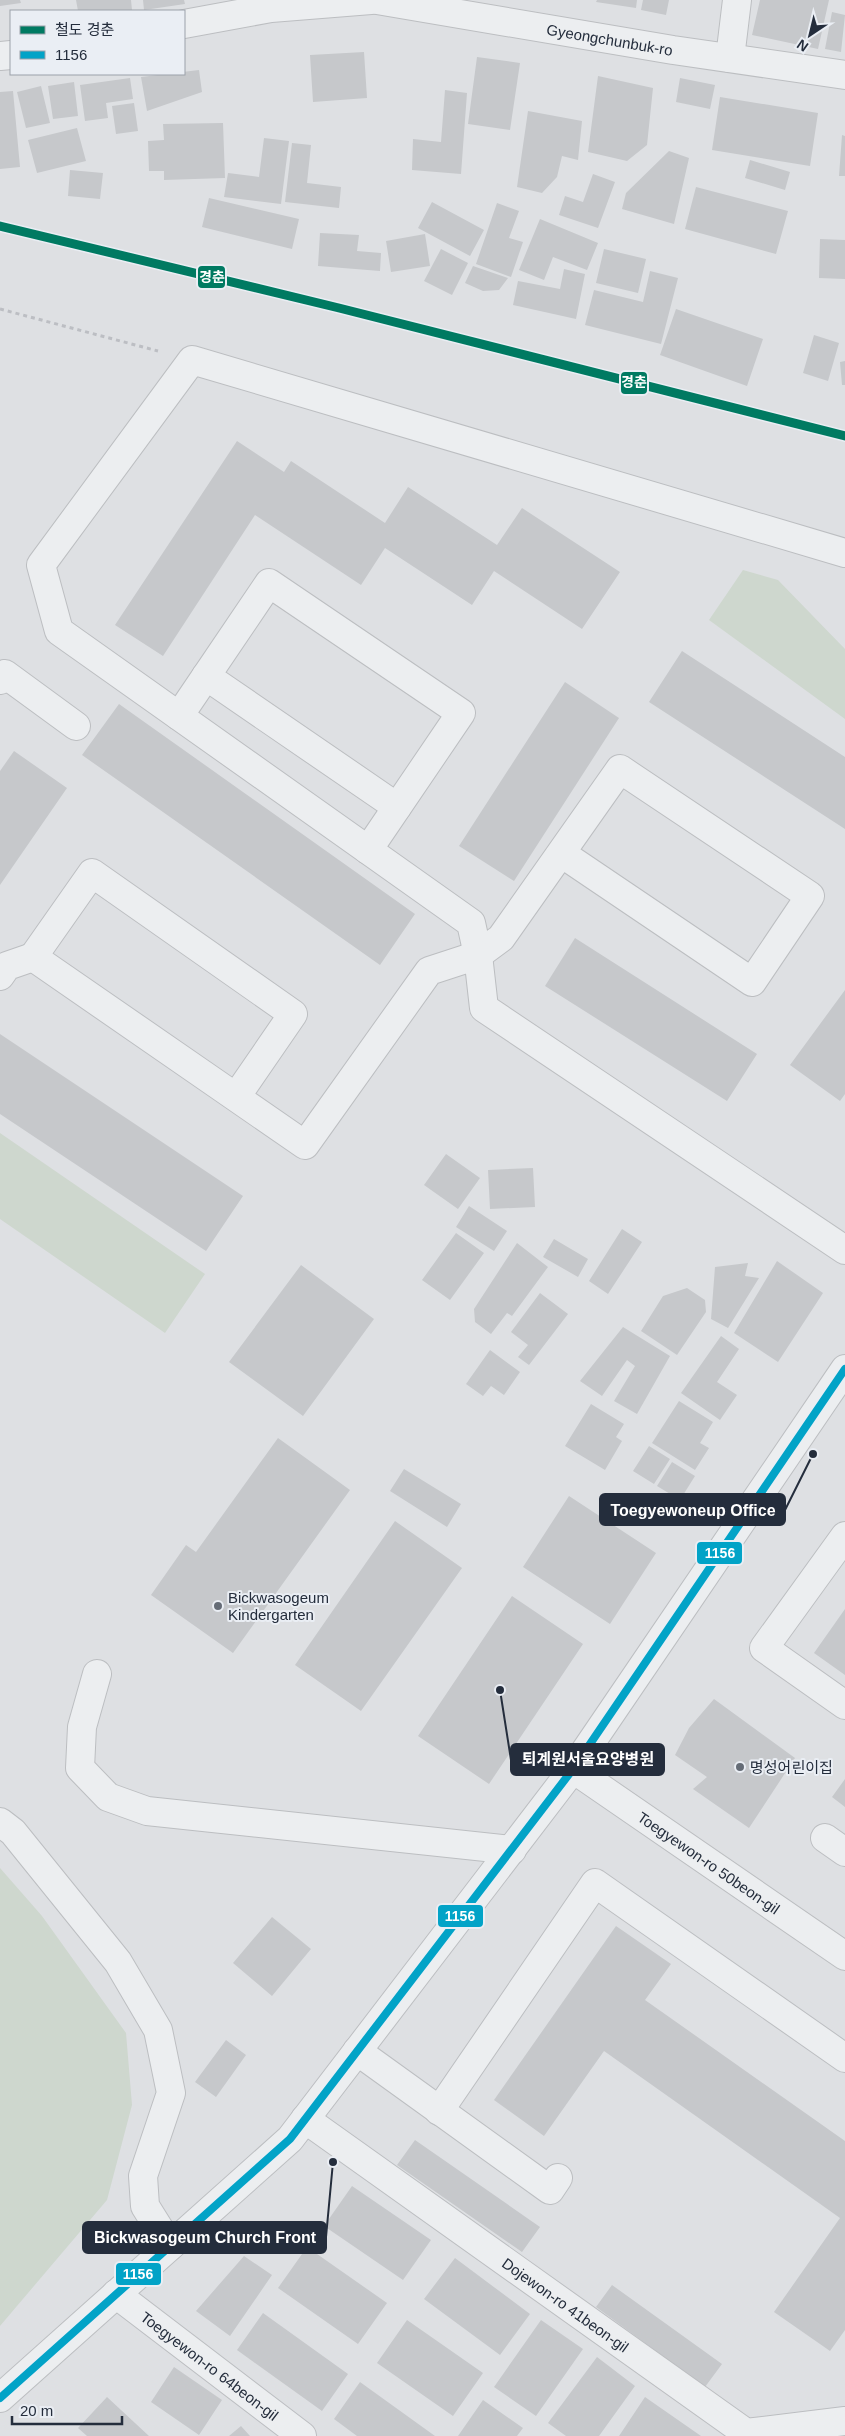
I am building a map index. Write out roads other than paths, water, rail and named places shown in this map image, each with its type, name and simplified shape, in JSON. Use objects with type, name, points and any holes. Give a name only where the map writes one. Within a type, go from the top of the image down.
[{"type":"street","points":[[185,24],[254,5],[371,0]]},
{"type":"street","name":"Gyeongchunbuk-ro","points":[[377,0],[673,50],[845,75]]},
{"type":"street","points":[[730,58],[737,0]]},
{"type":"street","points":[[845,553],[192,360],[41,565],[58,631],[471,922],[478,954],[484,1008],[845,1250]]},
{"type":"street","points":[[179,716],[269,583],[461,712],[368,850]]},
{"type":"street","points":[[0,680],[5,674],[76,726]]},
{"type":"street","points":[[206,676],[397,807]]},
{"type":"street","points":[[34,957],[305,1145],[430,971],[478,954],[501,938],[620,769],[810,896],[752,982],[561,853]]},
{"type":"street","points":[[0,976],[7,966],[34,957],[92,873],[293,1014],[236,1097]]},
{"type":"street","points":[[0,2398],[290,2139],[573,1769],[845,1369]]},
{"type":"street","points":[[845,1536],[764,1648],[845,1705]]},
{"type":"street","points":[[97,1674],[82,1727],[80,1768],[108,1797],[147,1811],[512,1850]]},
{"type":"street","name":"Toegyewon-ro 50beon-gil","points":[[573,1769],[845,1956]]},
{"type":"street","points":[[0,1822],[13,1832],[118,1962],[158,2030],[171,2093],[143,2176],[145,2206],[170,2246]]},
{"type":"street","points":[[440,2111],[595,1883],[845,2058]]},
{"type":"street","points":[[357,2051],[550,2190],[558,2178]]},
{"type":"street","name":"Dojewon-ro 41beon-gil","points":[[305,2119],[746,2433],[845,2421]]},
{"type":"street","name":"Toegyewon-ro 64beon-gil","points":[[116,2294],[302,2436]]},
{"type":"rail line","name":"경춘","points":[[0,226],[339,308],[845,436]]},
{"type":"place","name":"Toegyewoneup Office","points":[[813,1454]]},
{"type":"place","name":"Bickwasogeum Kindergarten","points":[[218,1606]]},
{"type":"place","name":"퇴계원서울요양병원","points":[[500,1690]]},
{"type":"place","name":"명성어린이집","points":[[740,1767]]},
{"type":"place","name":"Bickwasogeum Church Front","points":[[333,2162]]}]
